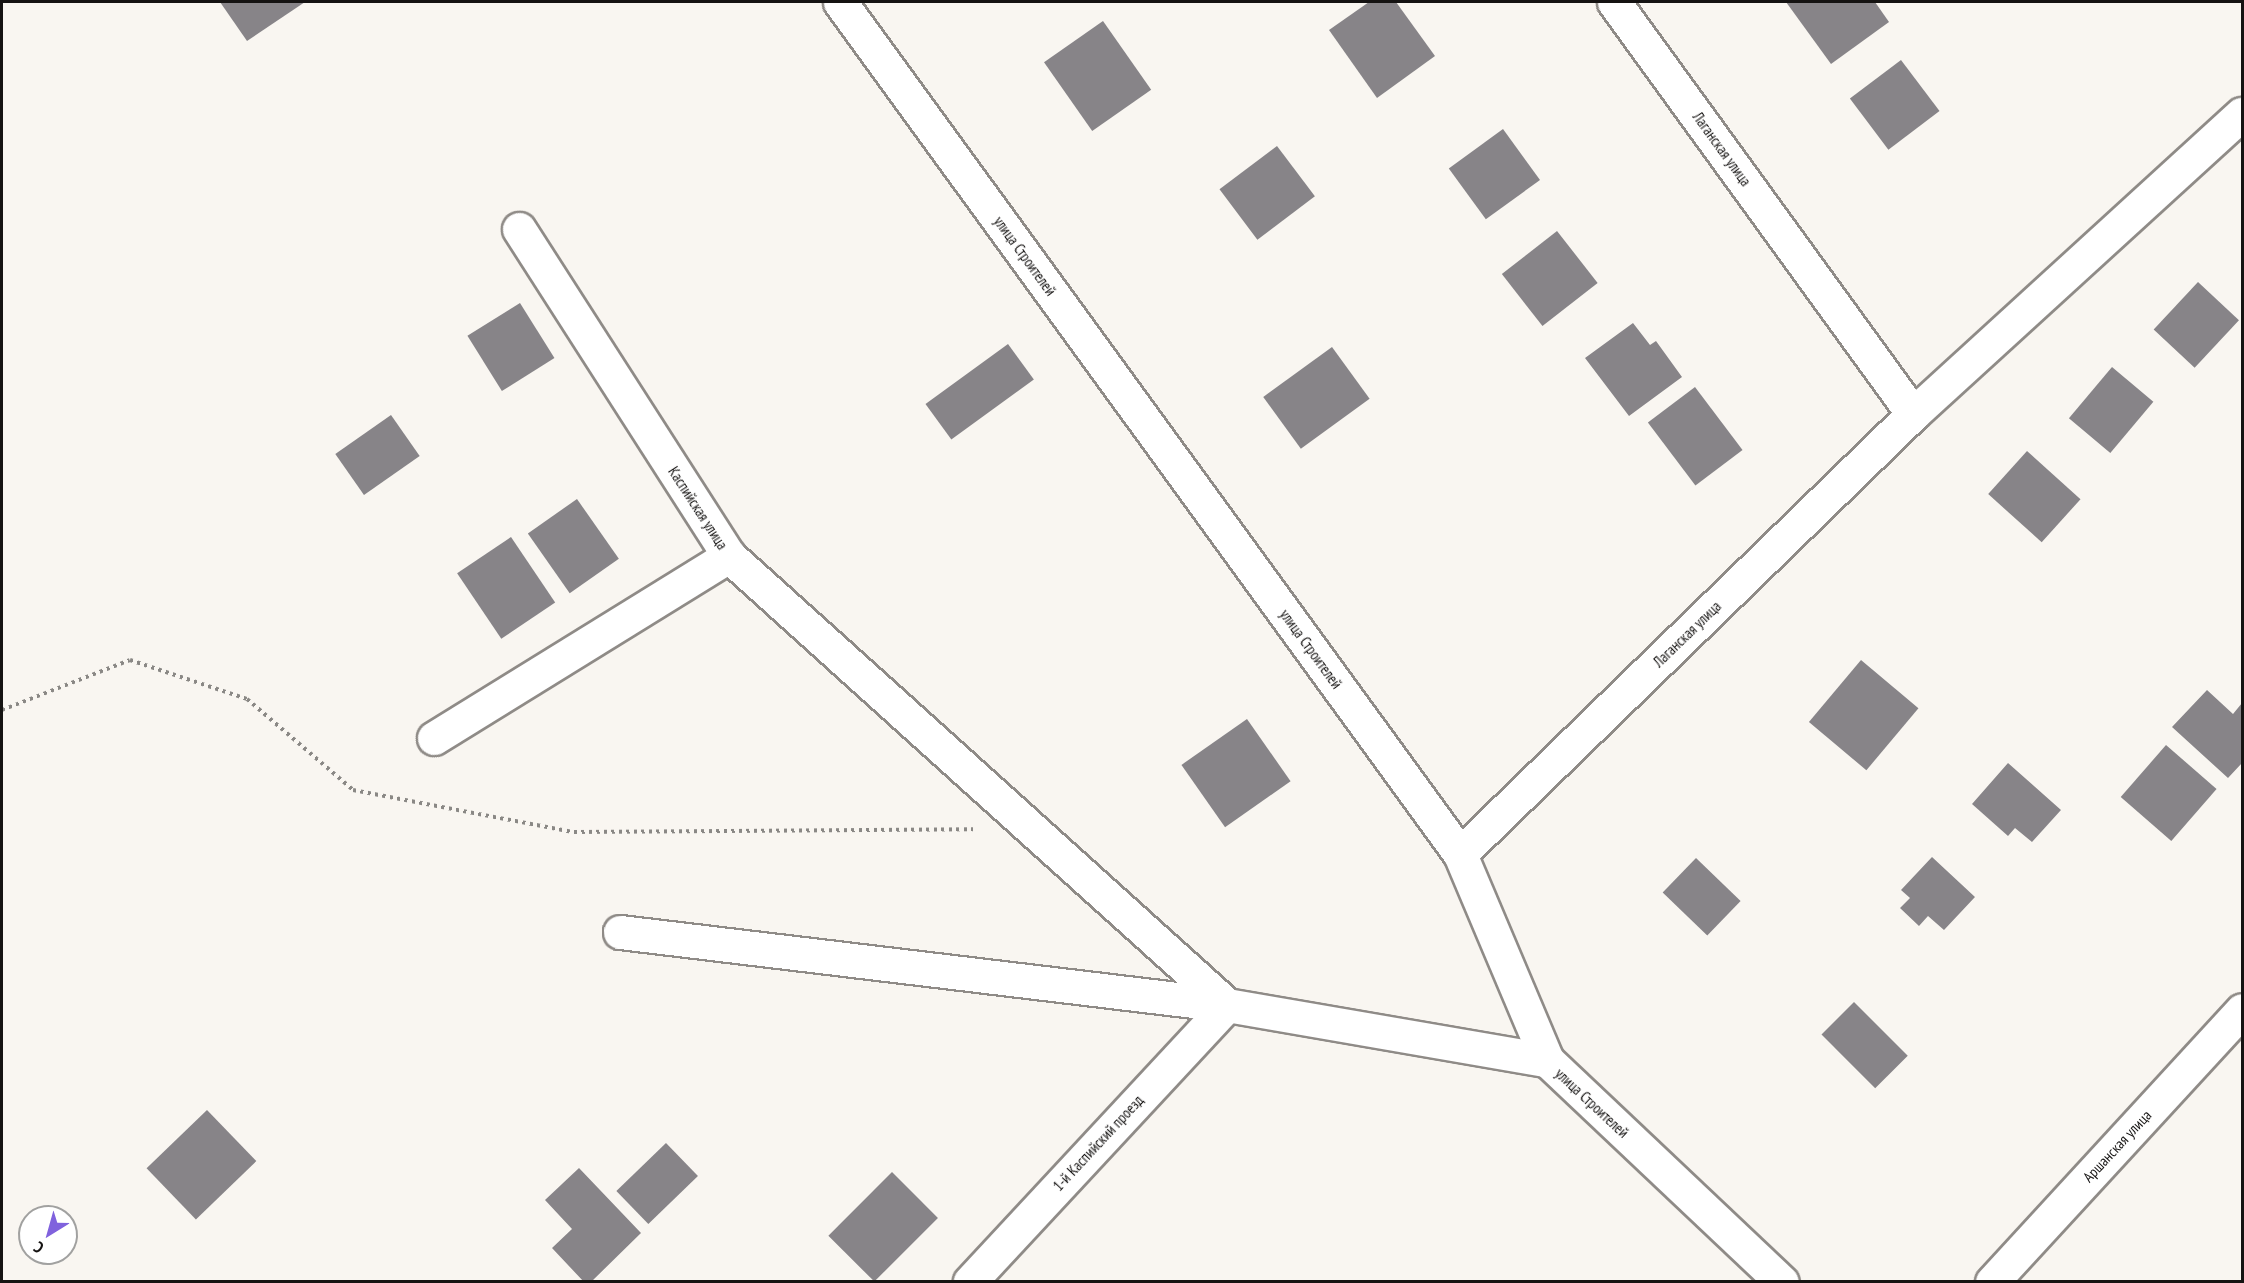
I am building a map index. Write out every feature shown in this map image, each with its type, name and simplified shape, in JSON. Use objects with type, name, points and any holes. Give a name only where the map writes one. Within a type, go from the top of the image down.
[{"type":"street","name":"улица Строителей","points":[[840,2],[1460,854],[1547,1060],[1782,1281]]},
{"type":"street","name":"Лаганская улица","points":[[1614,2],[1913,414]]},
{"type":"street","name":"Лаганская улица","points":[[1460,854],[1913,414],[2242,114]]},
{"type":"street","name":"Каспийская улица","points":[[434,738],[729,556],[519,229]]},
{"type":"street","points":[[729,556],[1227,1005]]},
{"type":"street","points":[[620,932],[1227,1005],[1547,1060]]},
{"type":"street","name":"1-й Каспийский проезд","points":[[970,1281],[1227,1005]]},
{"type":"street","name":"Аршанская улица","points":[[1992,1281],[2242,1010]]},
{"type":"path","points":[[2,710],[130,660],[247,699],[353,790],[563,830],[1031,829]]},
{"type":"building","points":[[220,2],[305,2],[247,41]]},
{"type":"building","points":[[1369,2],[1396,2],[1435,56],[1377,98],[1329,30]]},
{"type":"building","points":[[1786,2],[1875,2],[1889,22],[1831,64]]},
{"type":"building","points":[[1103,21],[1151,90],[1092,131],[1044,62]]},
{"type":"building","points":[[1901,60],[1940,111],[1888,150],[1850,99]]},
{"type":"building","points":[[1503,129],[1540,180],[1486,219],[1449,168]]},
{"type":"building","points":[[1277,146],[1315,196],[1257,240],[1219,189]]},
{"type":"building","points":[[1557,231],[1598,283],[1542,326],[1502,274]]},
{"type":"building","points":[[2198,282],[2239,320],[2195,368],[2154,330]]},
{"type":"building","points":[[520,303],[554,358],[502,391],[467,336]]},
{"type":"building","points":[[1633,323],[1650,345],[1656,341],[1682,377],[1629,416],[1585,358]]},
{"type":"building","points":[[1008,344],[1034,380],[951,440],[925,404]]},
{"type":"building","points":[[1332,347],[1370,399],[1301,449],[1263,397]]},
{"type":"building","points":[[2112,367],[2153,402],[2110,453],[2069,418]]},
{"type":"building","points":[[1695,387],[1743,450],[1695,486],[1648,423]]},
{"type":"building","points":[[391,415],[420,456],[364,495],[335,454]]},
{"type":"building","points":[[2027,451],[2081,499],[2042,542],[1988,494]]},
{"type":"building","points":[[577,499],[619,559],[570,593],[528,533]]},
{"type":"building","points":[[511,537],[555,602],[501,639],[457,573]]},
{"type":"building","points":[[1861,660],[1918,708],[1866,770],[1809,722]]},
{"type":"building","points":[[2207,690],[2233,714],[2242,703],[2242,763],[2228,778],[2172,727]]},
{"type":"building","points":[[1247,719],[1291,781],[1225,827],[1181,765]]},
{"type":"building","points":[[2166,745],[2217,789],[2171,841],[2121,797]]},
{"type":"building","points":[[2008,763],[2061,810],[2032,842],[2015,828],[2008,836],[1972,804]]},
{"type":"building","points":[[1932,857],[1975,897],[1944,930],[1928,916],[1919,926],[1900,908],[1910,898],[1901,890]]},
{"type":"building","points":[[1696,858],[1741,901],[1707,936],[1663,893]]},
{"type":"building","points":[[1854,1002],[1908,1056],[1875,1088],[1821,1035]]},
{"type":"building","points":[[207,1110],[256,1161],[196,1219],[147,1168]]},
{"type":"building","points":[[666,1143],[698,1176],[648,1224],[616,1191]]},
{"type":"building","points":[[579,1168],[641,1233],[591,1282],[584,1282],[552,1248],[572,1229],[545,1200]]},
{"type":"building","points":[[892,1172],[938,1218],[874,1282],[828,1236]]}]
